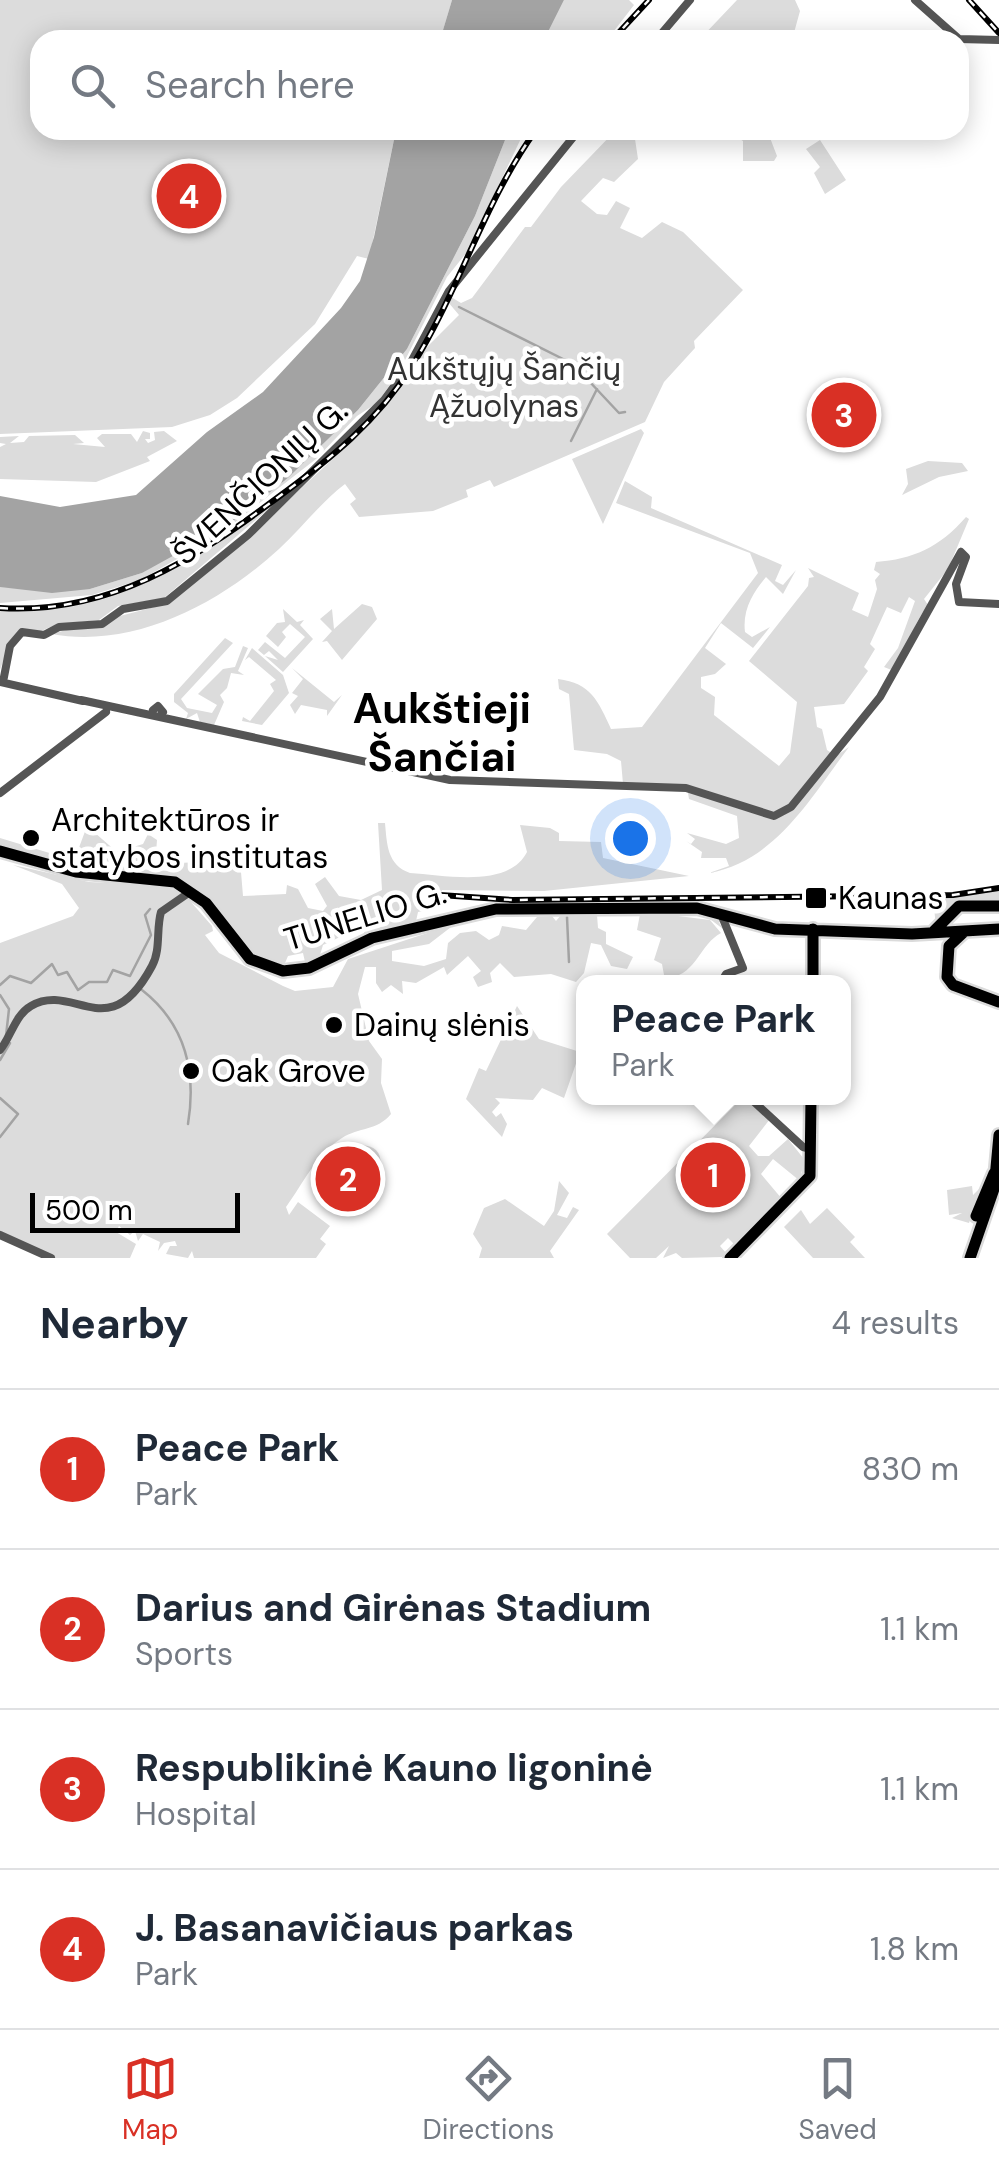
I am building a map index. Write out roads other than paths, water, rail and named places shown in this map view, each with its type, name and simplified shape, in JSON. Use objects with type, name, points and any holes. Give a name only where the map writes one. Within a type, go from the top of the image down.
[{"type":"main road","points":[[0,853],[76,872],[161,878],[184,896]]},
{"type":"main road","name":"TUNELIO G.","points":[[184,896],[255,962],[282,972],[309,968],[376,941],[485,914],[692,912],[726,922],[808,932],[999,929]]},
{"type":"main road","points":[[999,909],[960,906],[930,933],[942,944],[949,982],[999,1002]]},
{"type":"main road","points":[[982,931],[960,923],[961,911],[999,909]]},
{"type":"main road","points":[[808,932],[811,975]]},
{"type":"main road","points":[[946,960],[951,943],[964,932]]},
{"type":"main road","points":[[730,1258],[806,1183],[810,1105]]},
{"type":"main road","points":[[970,1258],[994,1189],[999,1135]]},
{"type":"main road","points":[[962,1258],[994,1173]]},
{"type":"street","points":[[664,30],[690,0]]},
{"type":"street","points":[[915,0],[950,30]]},
{"type":"street","points":[[969,38],[999,40]]},
{"type":"street","name":"ŠVENČIONIŲ G.","points":[[1,682],[10,646],[22,632],[44,635],[59,627],[102,624],[123,608],[167,601],[304,483],[395,387],[448,291],[572,140]]},
{"type":"street","points":[[1,682],[110,710],[157,714],[450,780],[697,790],[766,816],[791,807],[876,702],[961,552],[966,557],[956,584],[958,602],[999,604]]},
{"type":"street","points":[[0,793],[110,710]]},
{"type":"street","points":[[0,1050],[24,1012],[42,1001],[101,1010],[122,1003],[152,966],[159,916],[184,896]]},
{"type":"street","points":[[725,975],[742,968],[726,922]]},
{"type":"street","points":[[760,1105],[807,1146]]},
{"type":"street","points":[[0,1235],[51,1258]]},
{"type":"waterway","points":[[459,307],[573,364],[619,413],[625,412]]},
{"type":"waterway","points":[[571,441],[597,389]]},
{"type":"waterway","points":[[0,985],[10,976],[31,983],[52,964],[58,975],[67,972],[78,990],[89,982],[107,982],[113,970],[130,976],[151,935],[145,915],[150,909]]},
{"type":"waterway","points":[[567,917],[569,962]]},
{"type":"waterway","points":[[142,990],[168,1017],[184,1049],[191,1084],[188,1124]]},
{"type":"waterway","points":[[0,995],[9,1009],[6,1036]]},
{"type":"waterway","points":[[0,1060],[10,1043]]},
{"type":"waterway","points":[[0,1098],[18,1114],[0,1137]]},
{"type":"railway","points":[[621,30],[649,0]]},
{"type":"railway","points":[[969,0],[999,33]]},
{"type":"railway","points":[[0,608],[40,608],[77,602],[148,579],[246,521],[351,439],[412,366],[501,187],[530,140]]},
{"type":"railway","points":[[440,895],[512,900],[953,895],[999,888]]},
{"type":"place","name":"J. Basanavičiaus parkas","points":[[189,196]]},
{"type":"place","name":"Respublikinė Kauno ligoninė","points":[[844,415]]},
{"type":"place","name":"Architektūros ir statybos institutas","points":[[31,838]]},
{"type":"place","name":"Kaunas","points":[[816,898]]},
{"type":"place","name":"Dainų slėnis","points":[[334,1025]]},
{"type":"place","name":"Oak Grove","points":[[191,1071]]},
{"type":"place","name":"Peace Park","points":[[713,1175]]},
{"type":"place","name":"Darius and Girėnas Stadium","points":[[348,1179]]},
{"type":"district","name":"Aukštieji Šančiai","points":[[442,732]]},
{"type":"park label","name":"Aukštųjų Šančių Ąžuolynas","points":[[504,388]]}]
